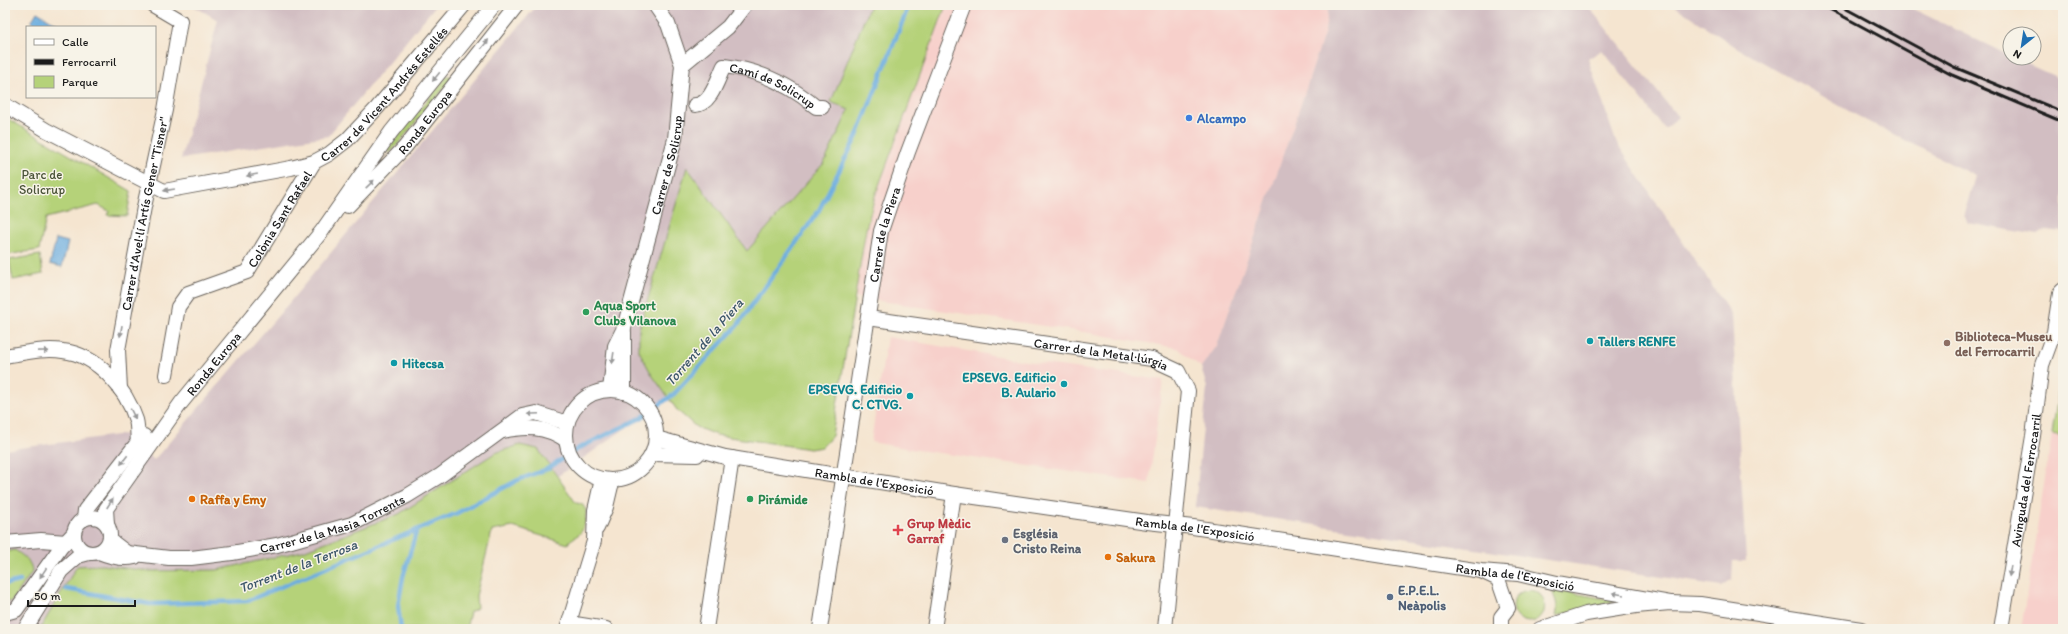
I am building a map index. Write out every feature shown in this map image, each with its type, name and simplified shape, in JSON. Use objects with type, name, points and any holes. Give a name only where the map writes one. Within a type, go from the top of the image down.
[{"type":"street","name":"Carrer d'Avel·lí Artís Gener \"Tisner\"","points":[[120,389],[118,375],[118,350],[150,183],[166,110],[180,21],[153,5]]},
{"type":"street","name":"Carrer de Vicent Andrés Estellés","points":[[5,105],[46,130],[164,191],[314,162],[329,154],[347,140],[377,108],[464,5]]},
{"type":"street","name":"Ronda Europa","points":[[110,540],[106,509],[181,403],[322,231],[391,132],[494,5]]},
{"type":"street","name":"Ronda Europa","points":[[322,231],[386,168],[518,5]]},
{"type":"street","name":"Carrer de Solicrup","points":[[622,392],[624,328],[675,139],[682,65],[668,24],[655,5]]},
{"type":"street","points":[[682,65],[728,27],[745,5]]},
{"type":"street","name":"Carrer de la Piera","points":[[820,629],[881,231],[908,152],[964,5]]},
{"type":"street","name":"Camí de Solicrup","points":[[695,105],[699,105],[708,99],[724,66],[740,68],[760,75],[799,93],[816,108],[822,107]]},
{"type":"street","name":"Colònia Sant Rafael","points":[[166,375],[178,308],[188,293],[247,272],[314,162]]},
{"type":"street","name":"Avinguda del Ferrocarril","points":[[2001,629],[2033,436],[2042,365],[2059,333],[2061,292]]},
{"type":"street","name":"Carrer de la Metal·lúrgia","points":[[868,318],[1152,359],[1178,371],[1188,391],[1177,525],[1165,629]]},
{"type":"street","points":[[5,356],[34,351],[64,351],[95,363],[120,389],[136,420],[138,442]]},
{"type":"street","points":[[598,391],[622,392],[645,406],[654,423],[656,434],[652,454],[646,465],[626,478],[608,480],[588,474],[577,465],[570,453],[566,441],[567,423],[578,403],[598,391]]},
{"type":"street","name":"Ronda Europa","points":[[5,613],[16,610],[70,537],[77,525],[84,519],[85,510],[138,442],[181,403]]},
{"type":"street","name":"Carrer de la Masia Torrents","points":[[110,540],[127,553],[141,556],[191,558],[277,545],[352,524],[407,496],[441,475],[502,431],[513,420],[530,414],[539,414],[567,423]]},
{"type":"street","name":"Carrer de la Masia Torrents","points":[[502,431],[527,427],[535,428],[559,435],[566,441]]},
{"type":"street","name":"Rambla de l'Exposició","points":[[656,434],[725,457]]},
{"type":"street","name":"Rambla de l'Exposició","points":[[652,454],[725,457],[843,474],[954,494],[1177,525],[1481,571],[1518,574],[1557,583],[1670,603]]},
{"type":"street","points":[[706,629],[725,457]]},
{"type":"street","points":[[606,629],[568,626],[595,532],[595,510],[608,480]]},
{"type":"street","points":[[934,629],[954,494]]},
{"type":"street","points":[[84,519],[96,517],[107,524]]},
{"type":"street","points":[[5,543],[70,537],[78,545],[94,552]]},
{"type":"street","points":[[25,629],[61,571],[78,556],[105,548],[110,540]]},
{"type":"street","name":"Carrer de la Masia Torrents","points":[[94,552],[127,559],[141,556]]},
{"type":"street","points":[[1481,571],[1498,579],[1508,608],[1501,617],[1501,629]]},
{"type":"street","name":"Rambla de l'Exposició","points":[[1540,629],[1586,614],[1636,606],[1670,603],[1700,604],[1861,629]]},
{"type":"street","name":"Ronda Europa","points":[[5,613],[14,618],[21,629]]},
{"type":"shaded area","points":[[192,5],[436,5],[328,136],[181,159],[218,20]]},
{"type":"shaded area","points":[[537,5],[870,5],[831,102],[849,110],[824,163],[746,252],[687,168],[652,375],[667,395],[660,404],[558,476],[538,450],[495,453],[399,514],[303,551],[217,570],[149,571],[102,565],[77,566],[40,629],[5,629],[5,450],[125,434],[154,460],[289,303]]},
{"type":"shaded area","points":[[946,5],[1329,5],[1325,31],[1217,346],[1201,367],[1177,348],[1090,333],[855,297],[866,229],[875,196]]},
{"type":"shaded area","points":[[1329,5],[1587,5],[1678,117],[1665,129],[1602,50],[1588,59],[1616,142],[1732,316],[1746,561],[1733,561],[1732,579],[1722,586],[1195,507],[1207,388],[1201,367],[1217,346],[1325,31]]},
{"type":"shaded area","points":[[1673,5],[1905,5],[2002,52],[2002,66],[2032,66],[2063,80],[2063,232],[2046,230],[2038,235],[1968,223],[1964,215],[1975,176],[1854,114],[1736,47]]},
{"type":"shaded area","points":[[887,337],[1037,363],[1163,380],[1149,483],[871,442]]},
{"type":"shaded area","points":[[2052,434],[2063,436],[2063,629],[2021,629]]},
{"type":"green space","points":[[870,5],[946,5],[875,196],[866,229],[832,436],[822,447],[810,449],[716,435],[696,427],[677,410],[652,375],[639,351],[639,329],[687,167],[747,251],[824,163],[849,110],[831,102]]},
{"type":"green space","points":[[447,76],[452,78],[450,81],[392,151],[387,153],[388,149]]},
{"type":"green space","name":"Parc de Solicrup","points":[[5,117],[131,191],[127,216],[107,215],[109,211],[98,205],[46,218],[39,250],[5,255]]},
{"type":"green space","points":[[40,255],[43,274],[13,280],[9,260]]},
{"type":"green space","points":[[2063,368],[2063,436],[2052,434]]},
{"type":"green space","points":[[520,445],[538,449],[576,503],[582,504],[586,510],[585,524],[580,533],[568,544],[513,527],[492,531],[476,596],[477,608],[470,612],[466,629],[40,629],[77,566],[102,565],[149,571],[217,570],[303,551],[399,514],[495,453]]},
{"type":"green space","points":[[15,550],[29,562],[32,572],[12,601],[5,602],[5,552]]},
{"type":"green space","points":[[1551,589],[1617,601],[1556,616],[1557,605]]},
{"type":"green space","points":[[1529,590],[1538,593],[1542,597],[1545,606],[1542,615],[1538,619],[1529,622],[1520,619],[1516,615],[1513,606],[1516,597],[1520,593]]},
{"type":"water","points":[[37,12],[60,26],[37,26],[31,22]]},
{"type":"water","points":[[56,239],[68,242],[62,267],[50,264]]},
{"type":"waterway","name":"Torrent de la Piera","points":[[66,589],[150,604],[247,601],[457,513],[518,480],[547,469],[581,447],[641,418],[674,394],[737,326],[818,212],[857,136],[909,5]]},
{"type":"waterway","points":[[401,629],[398,606],[403,577],[416,532]]},
{"type":"waterway","name":"Torrent de la Terrosa","points":[[5,584],[20,581]]},
{"type":"railway","points":[[1822,5],[1952,75],[2063,122]]},
{"type":"railway","points":[[1839,5],[1954,67],[2063,112]]},
{"type":"place","name":"Alcampo","points":[[1189,118]]},
{"type":"place","name":"Aqua Sport Clubs Vilanova","points":[[586,312]]},
{"type":"place","name":"Tallers RENFE","points":[[1590,341]]},
{"type":"place","name":"Biblioteca-Museu del Ferrocarril","points":[[1947,343]]},
{"type":"place","name":"Hitecsa","points":[[394,363]]},
{"type":"place","name":"EPSEVG. Edificio B. Aulario","points":[[1064,384]]},
{"type":"place","name":"EPSEVG. Edificio C. CTVG.","points":[[910,396]]},
{"type":"place","name":"Raffa y Emy","points":[[192,499]]},
{"type":"place","name":"Pirámide","points":[[750,499]]},
{"type":"place","name":"Grup Mèdic Garraf","points":[[898,530]]},
{"type":"place","name":"Església Cristo Reina","points":[[1005,540]]},
{"type":"place","name":"Sakura","points":[[1108,557]]},
{"type":"place","name":"E.P.E.L. Neàpolis","points":[[1390,597]]}]
